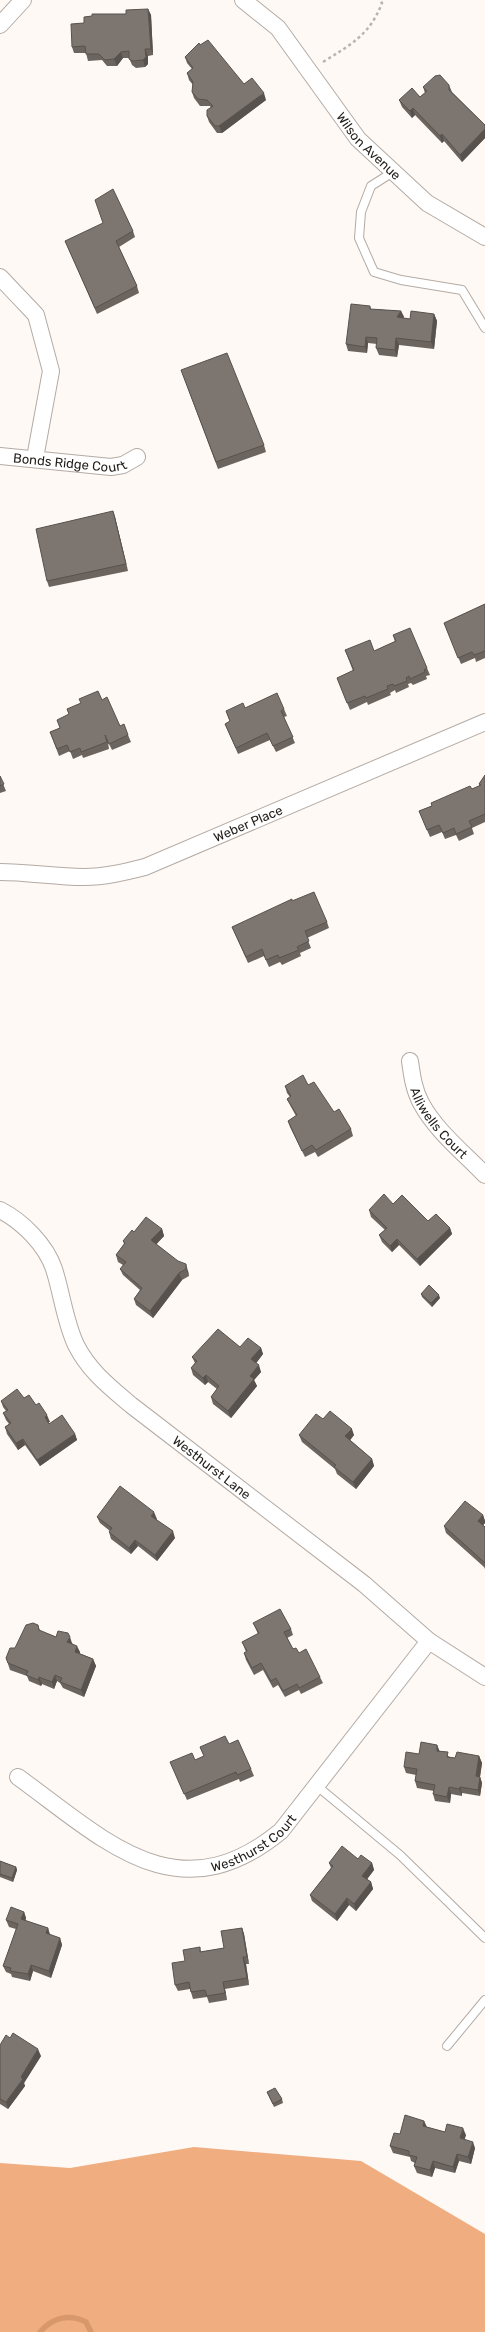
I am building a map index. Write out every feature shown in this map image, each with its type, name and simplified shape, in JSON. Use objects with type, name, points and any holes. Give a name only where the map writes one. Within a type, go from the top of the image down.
[{"type":"street","points":[[0,25],[23,0]]},
{"type":"street","name":"Wilson Avenue","points":[[244,0],[278,28],[358,139],[427,203],[485,237]]},
{"type":"street","points":[[0,277],[36,315],[50,371],[35,458]]},
{"type":"street","name":"Bonds Ridge Court","points":[[0,456],[35,458],[111,467],[123,465],[137,457]]},
{"type":"street","name":"Weber Place","points":[[0,872],[26,872],[86,877],[116,874],[145,867],[485,722]]},
{"type":"street","name":"Alliwells Court","points":[[410,1062],[413,1082],[420,1103],[431,1119],[485,1175]]},
{"type":"street","name":"Westhurst Lane","points":[[0,1210],[21,1224],[37,1240],[50,1259],[72,1335],[89,1367],[97,1376],[131,1405],[364,1584],[428,1641],[485,1677]]},
{"type":"street","name":"Westhurst Court","points":[[18,1777],[108,1842],[129,1855],[152,1864],[176,1868],[200,1868],[222,1864],[244,1856],[264,1845],[281,1831],[318,1786],[428,1641]]},
{"type":"lane","points":[[393,172],[371,186],[361,212],[359,238],[374,272],[401,280],[462,290],[485,328]]},
{"type":"lane","points":[[318,1786],[400,1855],[485,1938]]},
{"type":"lane","points":[[447,2046],[485,2000]]},
{"type":"path","points":[[309,71],[364,35],[378,12],[382,3],[380,0]]},
{"type":"shaded area","points":[[194,2147],[361,2161],[485,2234],[485,2332],[0,2332],[0,2163],[70,2168]]},
{"type":"building","points":[[148,9],[151,49],[145,49],[146,57],[143,60],[133,61],[129,59],[129,51],[121,52],[114,59],[105,60],[99,54],[86,54],[85,46],[72,47],[71,24],[84,23],[84,17],[92,16],[92,14],[126,14],[126,10]]},
{"type":"building","points":[[208,40],[244,84],[252,78],[264,93],[219,126],[215,126],[207,116],[207,110],[213,106],[207,100],[198,99],[192,92],[193,82],[187,73],[193,68],[185,57],[199,43],[200,45]]},
{"type":"building","points":[[440,75],[449,85],[449,90],[485,125],[485,129],[460,155],[442,134],[440,136],[413,108],[410,111],[399,100],[412,88],[420,97],[427,91],[423,87],[435,76]]},
{"type":"building","points":[[113,189],[133,231],[116,241],[137,286],[95,308],[65,241],[103,223],[95,200]]},
{"type":"building","points":[[351,304],[370,306],[370,309],[401,311],[397,317],[410,319],[411,311],[434,314],[431,342],[396,338],[395,350],[376,348],[377,338],[366,337],[365,347],[346,344]]},
{"type":"building","points":[[227,353],[264,445],[216,462],[181,370]]},
{"type":"building","points":[[113,511],[126,564],[47,581],[36,529]]},
{"type":"building","points":[[485,604],[485,651],[474,655],[472,652],[458,658],[444,623]]},
{"type":"building","points":[[410,628],[427,668],[424,670],[425,672],[410,679],[409,676],[406,678],[407,681],[394,686],[393,684],[387,686],[388,689],[366,698],[365,696],[347,703],[337,678],[354,670],[345,650],[370,640],[374,651],[396,641],[393,635]]},
{"type":"building","points":[[98,691],[102,700],[107,697],[120,726],[124,724],[128,735],[109,744],[105,735],[107,742],[81,752],[80,748],[70,752],[67,745],[57,749],[50,732],[60,728],[57,720],[69,714],[67,709],[81,703],[79,699]]},
{"type":"building","points":[[277,693],[284,709],[281,711],[293,737],[273,746],[267,733],[236,748],[225,724],[230,721],[226,711],[243,703],[245,708]]},
{"type":"building","points":[[485,775],[485,814],[469,821],[472,827],[456,834],[454,828],[443,833],[439,825],[427,830],[419,811],[432,806],[431,803],[470,786],[472,789],[481,785],[479,784]]},
{"type":"building","points":[[0,776],[4,784],[0,786]]},
{"type":"building","points":[[314,892],[327,922],[305,931],[309,941],[297,947],[299,950],[279,958],[278,955],[266,960],[262,949],[246,957],[232,927],[292,899],[292,901]]},
{"type":"building","points":[[303,1075],[308,1085],[314,1082],[334,1112],[339,1109],[351,1129],[316,1150],[312,1145],[302,1151],[288,1121],[297,1115],[287,1099],[291,1096],[285,1086]]},
{"type":"building","points":[[384,1194],[393,1204],[402,1195],[428,1221],[436,1214],[450,1228],[417,1259],[397,1239],[390,1246],[379,1235],[387,1228],[369,1210]]},
{"type":"building","points":[[146,1217],[162,1229],[151,1240],[178,1261],[186,1264],[186,1269],[179,1273],[150,1311],[134,1299],[142,1288],[120,1269],[126,1262],[116,1255],[125,1243],[123,1241],[132,1230],[134,1232]]},
{"type":"building","points":[[429,1285],[439,1295],[431,1303],[421,1294]]},
{"type":"building","points":[[218,1329],[240,1347],[248,1338],[261,1348],[251,1359],[259,1365],[250,1376],[254,1379],[228,1411],[211,1397],[219,1386],[206,1375],[203,1378],[191,1368],[197,1361],[192,1357]]},
{"type":"building","points":[[17,1389],[24,1398],[29,1395],[36,1405],[39,1403],[47,1415],[45,1417],[49,1424],[62,1415],[75,1434],[37,1460],[23,1439],[16,1443],[5,1427],[11,1423],[3,1413],[8,1410],[1,1401]]},
{"type":"building","points":[[330,1411],[352,1429],[345,1436],[372,1459],[353,1482],[334,1467],[336,1465],[299,1435],[316,1414],[323,1419]]},
{"type":"building","points":[[120,1486],[154,1512],[151,1516],[173,1531],[155,1555],[135,1540],[129,1548],[109,1532],[112,1528],[97,1517]]},
{"type":"building","points":[[465,1501],[483,1515],[478,1521],[485,1527],[485,1563],[444,1526]]},
{"type":"building","points":[[280,1609],[291,1629],[284,1632],[293,1649],[296,1648],[299,1653],[306,1649],[320,1677],[299,1688],[297,1684],[283,1691],[276,1678],[271,1681],[261,1663],[252,1668],[244,1653],[247,1651],[242,1642],[259,1633],[253,1623]]},
{"type":"building","points":[[33,1623],[38,1625],[39,1630],[56,1637],[58,1631],[68,1633],[70,1637],[67,1642],[77,1646],[75,1652],[93,1659],[81,1690],[60,1682],[62,1678],[55,1675],[52,1682],[39,1677],[38,1680],[26,1675],[28,1671],[8,1663],[6,1658],[10,1648],[15,1648],[26,1625]]},
{"type":"building","points":[[225,1736],[229,1744],[238,1740],[251,1769],[237,1775],[236,1772],[184,1794],[170,1762],[192,1753],[195,1760],[204,1756],[200,1747]]},
{"type":"building","points":[[421,1742],[437,1745],[437,1751],[448,1752],[447,1757],[455,1758],[457,1752],[479,1756],[476,1776],[480,1777],[478,1790],[449,1787],[447,1797],[433,1794],[435,1785],[415,1781],[417,1769],[404,1767],[406,1752],[419,1754]]},
{"type":"building","points":[[342,1846],[358,1859],[361,1855],[372,1863],[362,1876],[371,1882],[354,1904],[347,1898],[335,1914],[310,1895],[333,1866],[329,1863]]},
{"type":"building","points":[[0,1861],[16,1867],[12,1878],[0,1874]]},
{"type":"building","points":[[11,1907],[24,1912],[21,1919],[48,1928],[46,1933],[60,1938],[49,1971],[31,1965],[28,1974],[10,1971],[11,1968],[3,1966],[18,1924],[6,1920]]},
{"type":"building","points":[[242,1928],[247,1957],[243,1957],[247,1978],[223,1982],[225,1993],[207,1996],[205,1990],[191,1992],[189,1982],[175,1985],[172,1963],[185,1961],[183,1950],[200,1947],[200,1952],[224,1948],[221,1931]]},
{"type":"building","points":[[13,2033],[38,2049],[21,2077],[23,2079],[6,2102],[0,2099],[0,2045],[6,2035],[10,2038]]},
{"type":"building","points":[[275,2088],[282,2099],[273,2104],[267,2092]]},
{"type":"building","points":[[405,2115],[424,2121],[423,2126],[445,2132],[447,2124],[463,2128],[460,2138],[473,2142],[468,2157],[457,2154],[453,2167],[433,2161],[430,2170],[414,2166],[417,2157],[409,2155],[409,2151],[390,2146],[394,2133],[400,2134]]},
{"type":"waterway","points":[[40,2332],[50,2323],[61,2318],[80,2319],[86,2322],[91,2332]]}]
